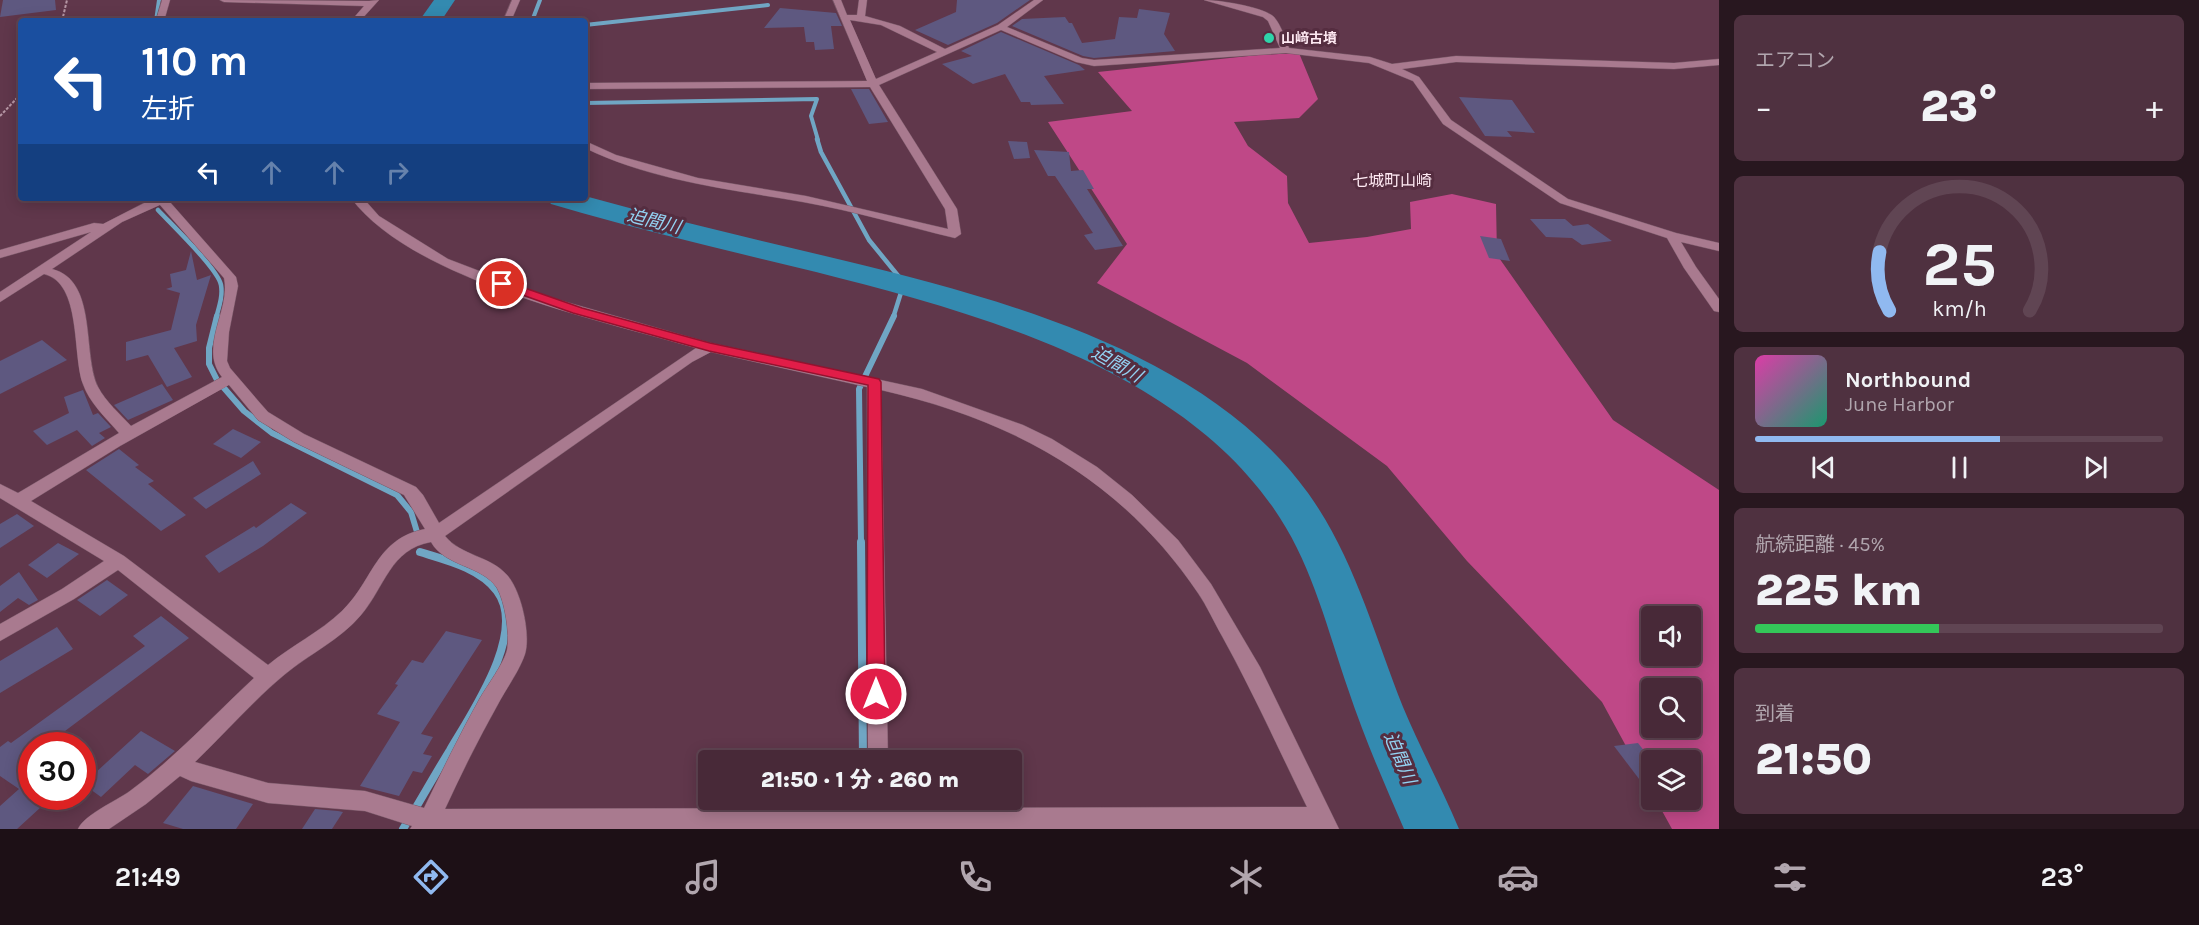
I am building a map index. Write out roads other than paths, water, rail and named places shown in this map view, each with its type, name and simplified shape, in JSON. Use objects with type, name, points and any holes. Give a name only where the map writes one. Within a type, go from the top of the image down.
[{"type":"street","points":[[161,18],[166,0]]},
{"type":"street","points":[[224,0],[373,2]]},
{"type":"street","points":[[508,18],[516,0]]},
{"type":"street","points":[[588,146],[612,158],[697,181],[806,199],[955,234],[951,209],[873,84],[837,0]]},
{"type":"street","points":[[861,16],[863,0]]},
{"type":"street","points":[[588,86],[873,84],[1001,27],[1039,0]]},
{"type":"street","points":[[1208,0],[1266,15],[1272,20],[1286,50]]},
{"type":"street","points":[[358,18],[373,2]]},
{"type":"street","points":[[844,17],[861,16],[900,30],[946,53]]},
{"type":"street","points":[[1001,27],[1079,60],[1094,63],[1286,50],[1335,54],[1391,66],[1416,79],[1447,122],[1564,201],[1672,236],[1719,247]]},
{"type":"street","points":[[1391,66],[1456,59],[1674,66],[1708,61],[1719,62]]},
{"type":"street","points":[[0,254],[81,232],[118,219],[158,201]]},
{"type":"street","points":[[164,201],[230,277],[232,286],[219,350],[220,361],[224,370],[255,407],[284,430],[410,491],[447,550],[491,572],[501,580],[511,597],[515,620],[516,652],[465,745],[425,825]]},
{"type":"street","points":[[181,764],[191,771],[268,793],[365,801],[425,825],[883,816],[1325,823],[1253,673],[1205,589],[1172,545],[1126,499],[1091,471],[1047,443],[1018,429],[917,393],[709,347],[540,299],[444,262],[375,219],[360,201]]},
{"type":"street","points":[[0,298],[118,219]]},
{"type":"street","points":[[1672,236],[1690,268],[1719,308]]},
{"type":"street","points":[[42,270],[58,274],[67,285],[76,303],[83,354],[91,387],[129,435]]},
{"type":"street","points":[[89,829],[131,804],[181,764],[268,677],[348,618],[366,599],[392,556],[405,543],[419,537],[436,534],[687,359],[709,347]]},
{"type":"street","points":[[18,501],[232,377]]},
{"type":"street","points":[[874,382],[878,750]]},
{"type":"street","points":[[0,490],[118,561],[268,677]]},
{"type":"street","points":[[0,633],[68,594],[118,561]]},
{"type":"waterway","points":[[156,18],[159,0]]},
{"type":"waterway","name":"迫間川","points":[[432,18],[445,0]]},
{"type":"waterway","points":[[533,18],[540,0]]},
{"type":"waterway","points":[[588,25],[768,5]]},
{"type":"waterway","points":[[588,103],[817,99],[811,116],[818,140]]},
{"type":"waterway","points":[[817,139],[821,152],[869,240],[904,283],[893,318]]},
{"type":"waterway","name":"迫間川","points":[[572,201],[907,286],[1036,326],[1120,364],[1181,399],[1218,425],[1252,454],[1282,488],[1320,550],[1393,742],[1432,829]]},
{"type":"waterway","points":[[158,210],[212,268],[218,278],[221,293],[216,318]]},
{"type":"waterway","points":[[217,316],[209,348],[209,364],[217,380],[244,411],[272,433],[397,495],[411,512],[417,532]]},
{"type":"waterway","points":[[861,543],[859,389],[894,316]]},
{"type":"waterway","points":[[861,542],[863,750]]},
{"type":"waterway","points":[[403,829],[482,695],[501,650],[506,628],[505,608],[497,591],[490,583],[462,566],[420,552]]},
{"type":"waterway","points":[[863,810],[863,829]]},
{"type":"place","name":"山﨑古墳","points":[[1269,38]]},
{"type":"district","name":"七城町山崎","points":[[1392,180]]}]
